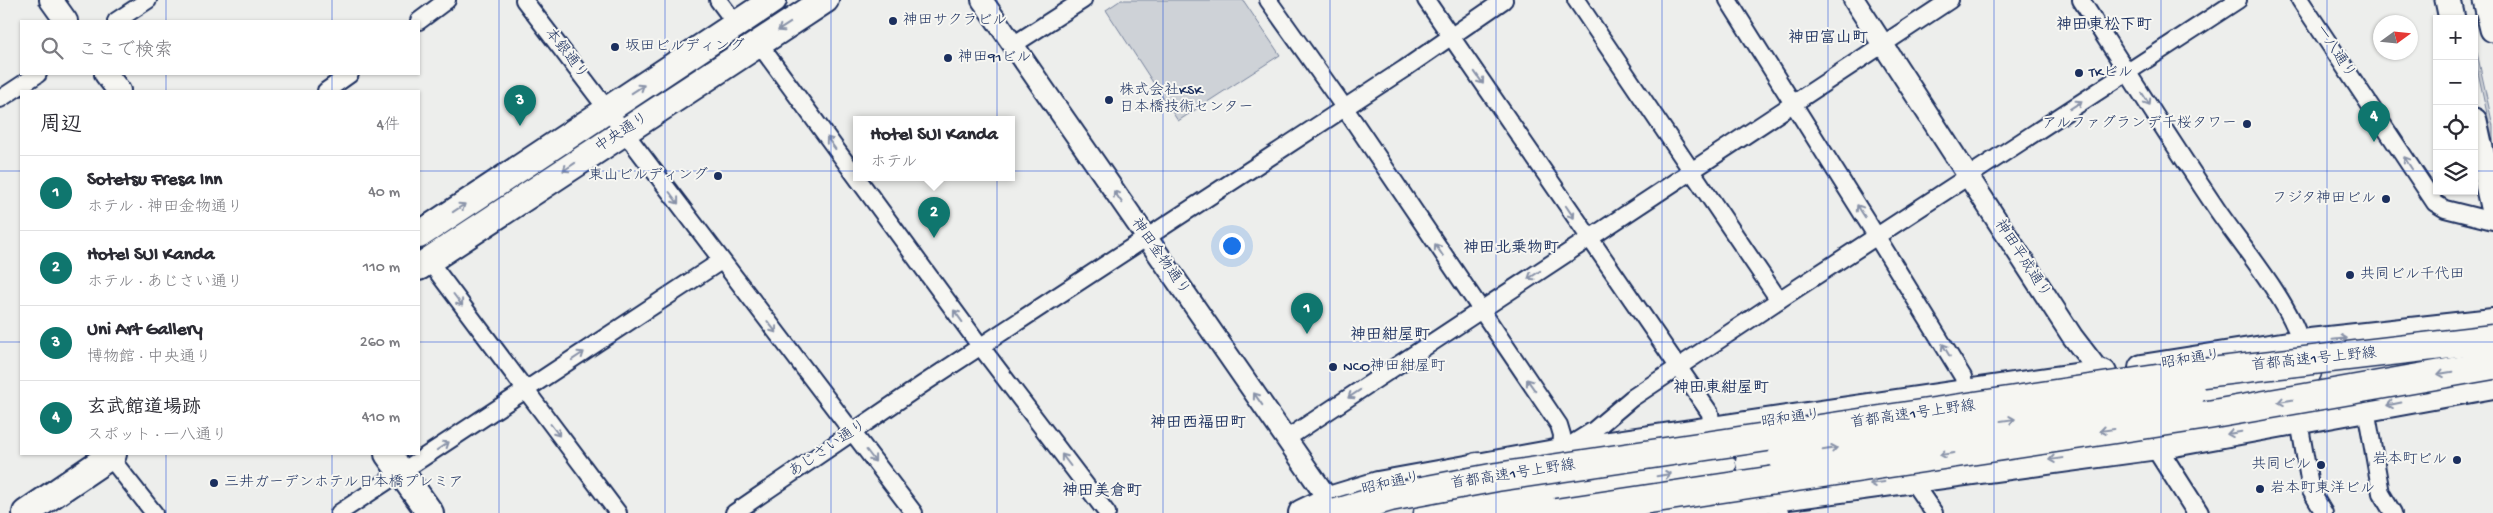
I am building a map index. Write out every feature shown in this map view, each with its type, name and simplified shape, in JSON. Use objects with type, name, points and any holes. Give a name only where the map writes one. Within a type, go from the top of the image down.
[{"type":"highway","name":"中央通り","points":[[420,234],[773,0]]},
{"type":"highway","name":"中央通り","points":[[424,264],[624,130],[825,0]]},
{"type":"highway","name":"昭和通り","points":[[1302,513],[1334,509],[1378,485],[1561,452],[2101,374],[2301,343],[2493,322]]},
{"type":"highway","name":"首都高速1号上野線","points":[[1334,509],[1497,477],[2177,376],[2493,339]]},
{"type":"highway","points":[[1750,462],[1969,426],[2191,394],[2464,343]]},
{"type":"highway","name":"首都高速1号上野線","points":[[1556,513],[1666,504],[2208,415],[2493,365]]},
{"type":"highway","points":[[1428,513],[1516,500],[1775,506],[1910,478],[2157,446],[2493,385]]},
{"type":"highway","points":[[26,513],[111,455]]},
{"type":"highway","points":[[395,463],[430,513]]},
{"type":"highway","points":[[1477,467],[1548,481],[1600,484],[1722,466]]},
{"type":"main road","points":[[50,0],[65,20]]},
{"type":"main road","points":[[2448,0],[2451,15]]},
{"type":"main road","points":[[2486,0],[2493,29]]},
{"type":"main road","points":[[107,75],[118,90]]},
{"type":"main road","points":[[2478,140],[2493,207]]},
{"type":"street","points":[[118,20],[148,0]]},
{"type":"street","points":[[420,21],[447,0]]},
{"type":"street","name":"本銀通り","points":[[524,0],[608,108],[721,261],[914,513]]},
{"type":"street","points":[[718,0],[736,24]]},
{"type":"street","name":"神田金物通り","points":[[982,0],[1334,509]]},
{"type":"street","points":[[1013,45],[1083,0]]},
{"type":"street","points":[[1268,0],[1344,107],[1558,425],[1562,435],[1561,452]]},
{"type":"street","points":[[1426,0],[1677,368],[1710,413],[1712,431]]},
{"type":"street","name":"あじさい通り","points":[[734,513],[923,384],[1451,37],[1504,0]]},
{"type":"street","points":[[1576,0],[1779,300]]},
{"type":"street","points":[[1728,0],[1963,377],[1965,394]]},
{"type":"street","name":"神田平成通り","points":[[1854,0],[2072,336],[2157,446],[2198,513]]},
{"type":"street","points":[[1286,439],[1950,0]]},
{"type":"street","points":[[2081,0],[2280,300],[2297,327],[2301,343]]},
{"type":"street","points":[[1561,452],[1594,430],[1632,398],[2238,0]]},
{"type":"street","name":"一八通り","points":[[2300,0],[2435,203],[2444,209],[2493,221]]},
{"type":"street","points":[[759,44],[853,172]]},
{"type":"street","points":[[0,99],[36,75]]},
{"type":"street","points":[[327,90],[349,75]]},
{"type":"street","points":[[859,181],[1106,513]]},
{"type":"street","points":[[420,449],[526,391],[721,261]]},
{"type":"street","points":[[424,264],[526,391],[618,513]]},
{"type":"street","points":[[2366,409],[2381,493],[2393,513]]},
{"type":"street","points":[[2300,421],[2311,491],[2324,513]]},
{"type":"street","points":[[111,455],[154,513]]},
{"type":"street","points":[[339,513],[395,463],[410,455]]},
{"type":"street","points":[[1910,478],[1934,513]]},
{"type":"shaded area","points":[[1121,0],[1243,0],[1280,55],[1178,121],[1106,10]]},
{"type":"shaded area","points":[[2478,57],[2493,126],[2493,141],[2478,72]]},
{"type":"place","name":"神田サクラビル","points":[[893,21]]},
{"type":"place","name":"坂田ビルディング","points":[[615,47]]},
{"type":"place","name":"神田91ビル","points":[[948,58]]},
{"type":"place","name":"TKビル","points":[[2079,73]]},
{"type":"place","name":"株式会社KSK 日本橋技術センター","points":[[1109,100]]},
{"type":"place","name":"アルファグランデ千桜タワー","points":[[2247,124]]},
{"type":"place","name":"Uni Art Gallery","points":[[520,126]]},
{"type":"place","name":"玄武館道場跡","points":[[2374,142]]},
{"type":"place","name":"東山ビルディング","points":[[718,176]]},
{"type":"place","name":"フジタ神田ビル","points":[[2386,199]]},
{"type":"place","name":"Hotel SUI Kanda","points":[[934,238]]},
{"type":"place","name":"共同ビル千代田","points":[[2350,275]]},
{"type":"place","name":"Sotetsu Fresa Inn","points":[[1307,334]]},
{"type":"place","name":"NCO神田紺屋町","points":[[1333,367]]},
{"type":"place","name":"岩本町ビル","points":[[2457,460]]},
{"type":"place","name":"共同ビル","points":[[2321,465]]},
{"type":"place","name":"三井ガーデンホテル日本橋プレミア","points":[[214,483]]},
{"type":"place","name":"岩本町東洋ビル","points":[[2260,489]]},
{"type":"district","name":"神田東松下町","points":[[2104,26]]},
{"type":"district","name":"神田富山町","points":[[1828,39]]},
{"type":"district","name":"神田北乗物町","points":[[1511,249]]},
{"type":"district","name":"神田紺屋町","points":[[1390,336]]},
{"type":"district","name":"神田東紺屋町","points":[[1721,389]]},
{"type":"district","name":"神田西福田町","points":[[1198,424]]},
{"type":"district","name":"神田美倉町","points":[[1102,492]]}]
